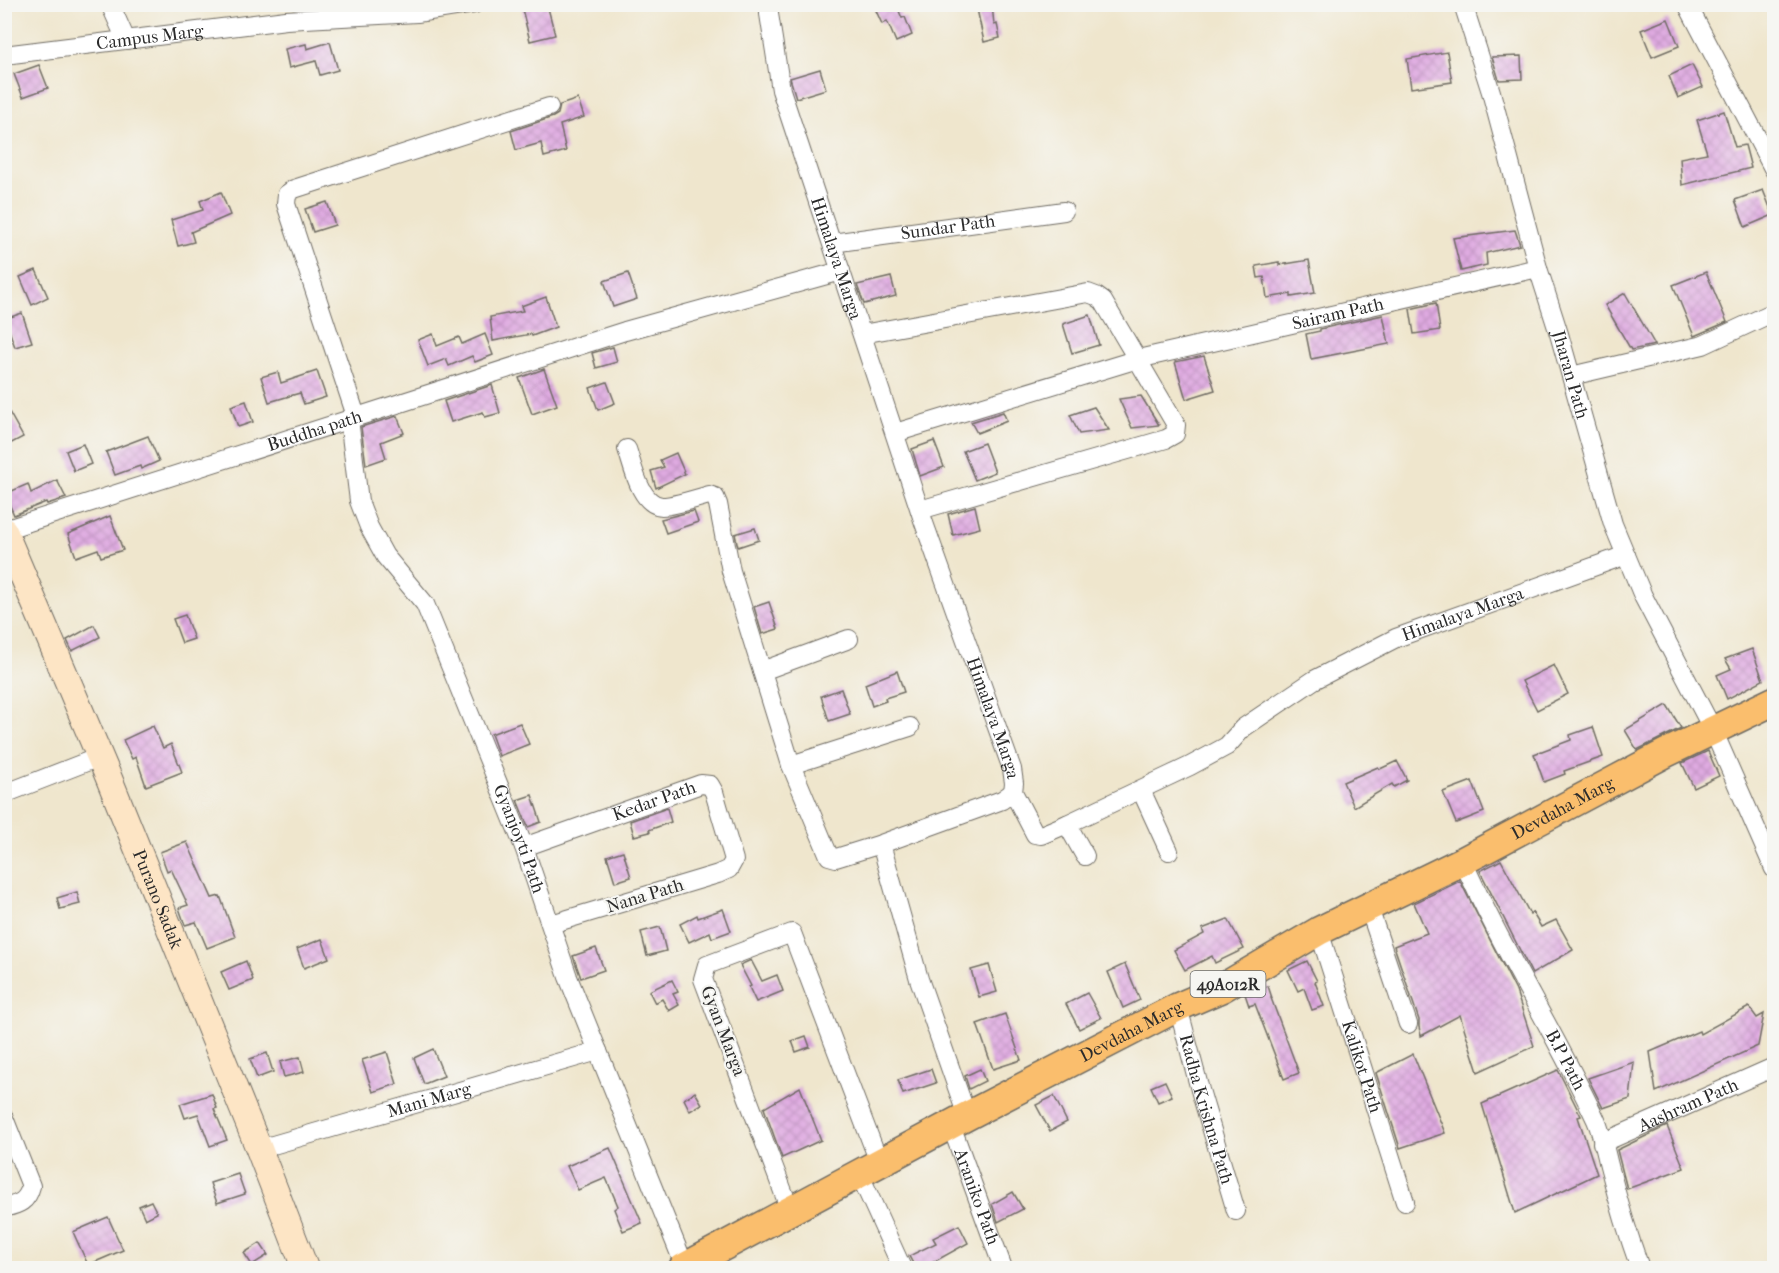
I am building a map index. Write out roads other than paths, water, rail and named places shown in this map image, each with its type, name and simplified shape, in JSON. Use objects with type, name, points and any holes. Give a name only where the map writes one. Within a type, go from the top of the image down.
[{"type":"main road","name":"Purano Sadak","points":[[4,530],[12,570],[99,757],[259,1149],[301,1267]]},
{"type":"main road","name":"Devdaha Marg","points":[[684,1268],[959,1120],[1178,1008],[1222,988],[1319,931],[1463,861],[1666,753],[1774,701]]},
{"type":"street","points":[[110,4],[126,40]]},
{"type":"street","name":"Campus Marg","points":[[4,55],[286,20],[417,13],[474,4]]},
{"type":"street","name":"Himalaya Marga","points":[[769,4],[781,90],[920,510],[1012,769],[1014,783],[1012,792],[1035,834],[1041,835],[1067,824],[1141,790],[1227,746],[1243,728],[1314,680],[1395,638],[1626,555]]},
{"type":"street","name":"Jharan Path","points":[[1463,4],[1491,92],[1538,268],[1613,524],[1643,596],[1713,730],[1774,869]]},
{"type":"street","points":[[1687,4],[1774,170]]},
{"type":"street","name":"Gyanjoyti Path","points":[[549,107],[294,189],[287,195],[286,204],[352,418],[359,501],[362,510],[385,556],[424,604],[524,847],[568,977],[684,1268]]},
{"type":"street","name":"Sundar Path","points":[[832,243],[1064,211]]},
{"type":"street","name":"Sairam Path","points":[[894,433],[1137,359],[1538,268]]},
{"type":"street","name":"Buddha path","points":[[4,530],[625,331],[841,270]]},
{"type":"street","points":[[862,334],[1088,293],[1103,301],[1176,425],[1175,434],[1166,439],[920,510]]},
{"type":"street","points":[[1571,376],[1703,345],[1774,312]]},
{"type":"street","points":[[627,448],[647,500],[662,506],[709,495],[715,497],[731,571],[791,765],[829,856],[836,858],[881,844],[1002,800],[1012,792]]},
{"type":"street","points":[[762,671],[849,639]]},
{"type":"street","points":[[791,765],[910,726]]},
{"type":"street","points":[[4,794],[99,757]]},
{"type":"street","name":"Kedar Path","points":[[524,847],[701,784],[710,785],[714,792],[734,860]]},
{"type":"street","points":[[1141,790],[1169,851]]},
{"type":"street","points":[[1067,824],[1085,856]]},
{"type":"street","name":"Araniko Path","points":[[881,844],[1003,1269]]},
{"type":"street","name":"Nana Path","points":[[551,924],[718,874],[729,869],[734,860]]},
{"type":"street","name":"B.P Path","points":[[1463,861],[1520,977],[1597,1123],[1640,1269]]},
{"type":"street","points":[[1370,908],[1408,1024]]},
{"type":"street","name":"Kalikot Path","points":[[1319,931],[1405,1202]]},
{"type":"street","name":"Gyan Marga","points":[[790,1210],[703,979],[706,965],[792,933],[869,1167]]},
{"type":"street","name":"Radha Krishna Path","points":[[1178,1008],[1236,1211]]},
{"type":"street","name":"Mani Marg","points":[[259,1149],[598,1051]]},
{"type":"street","name":"Aashram Path","points":[[1602,1143],[1774,1067]]},
{"type":"street","points":[[4,1118],[31,1186],[28,1196],[18,1204],[4,1208]]},
{"type":"street","points":[[869,1167],[902,1269]]}]
